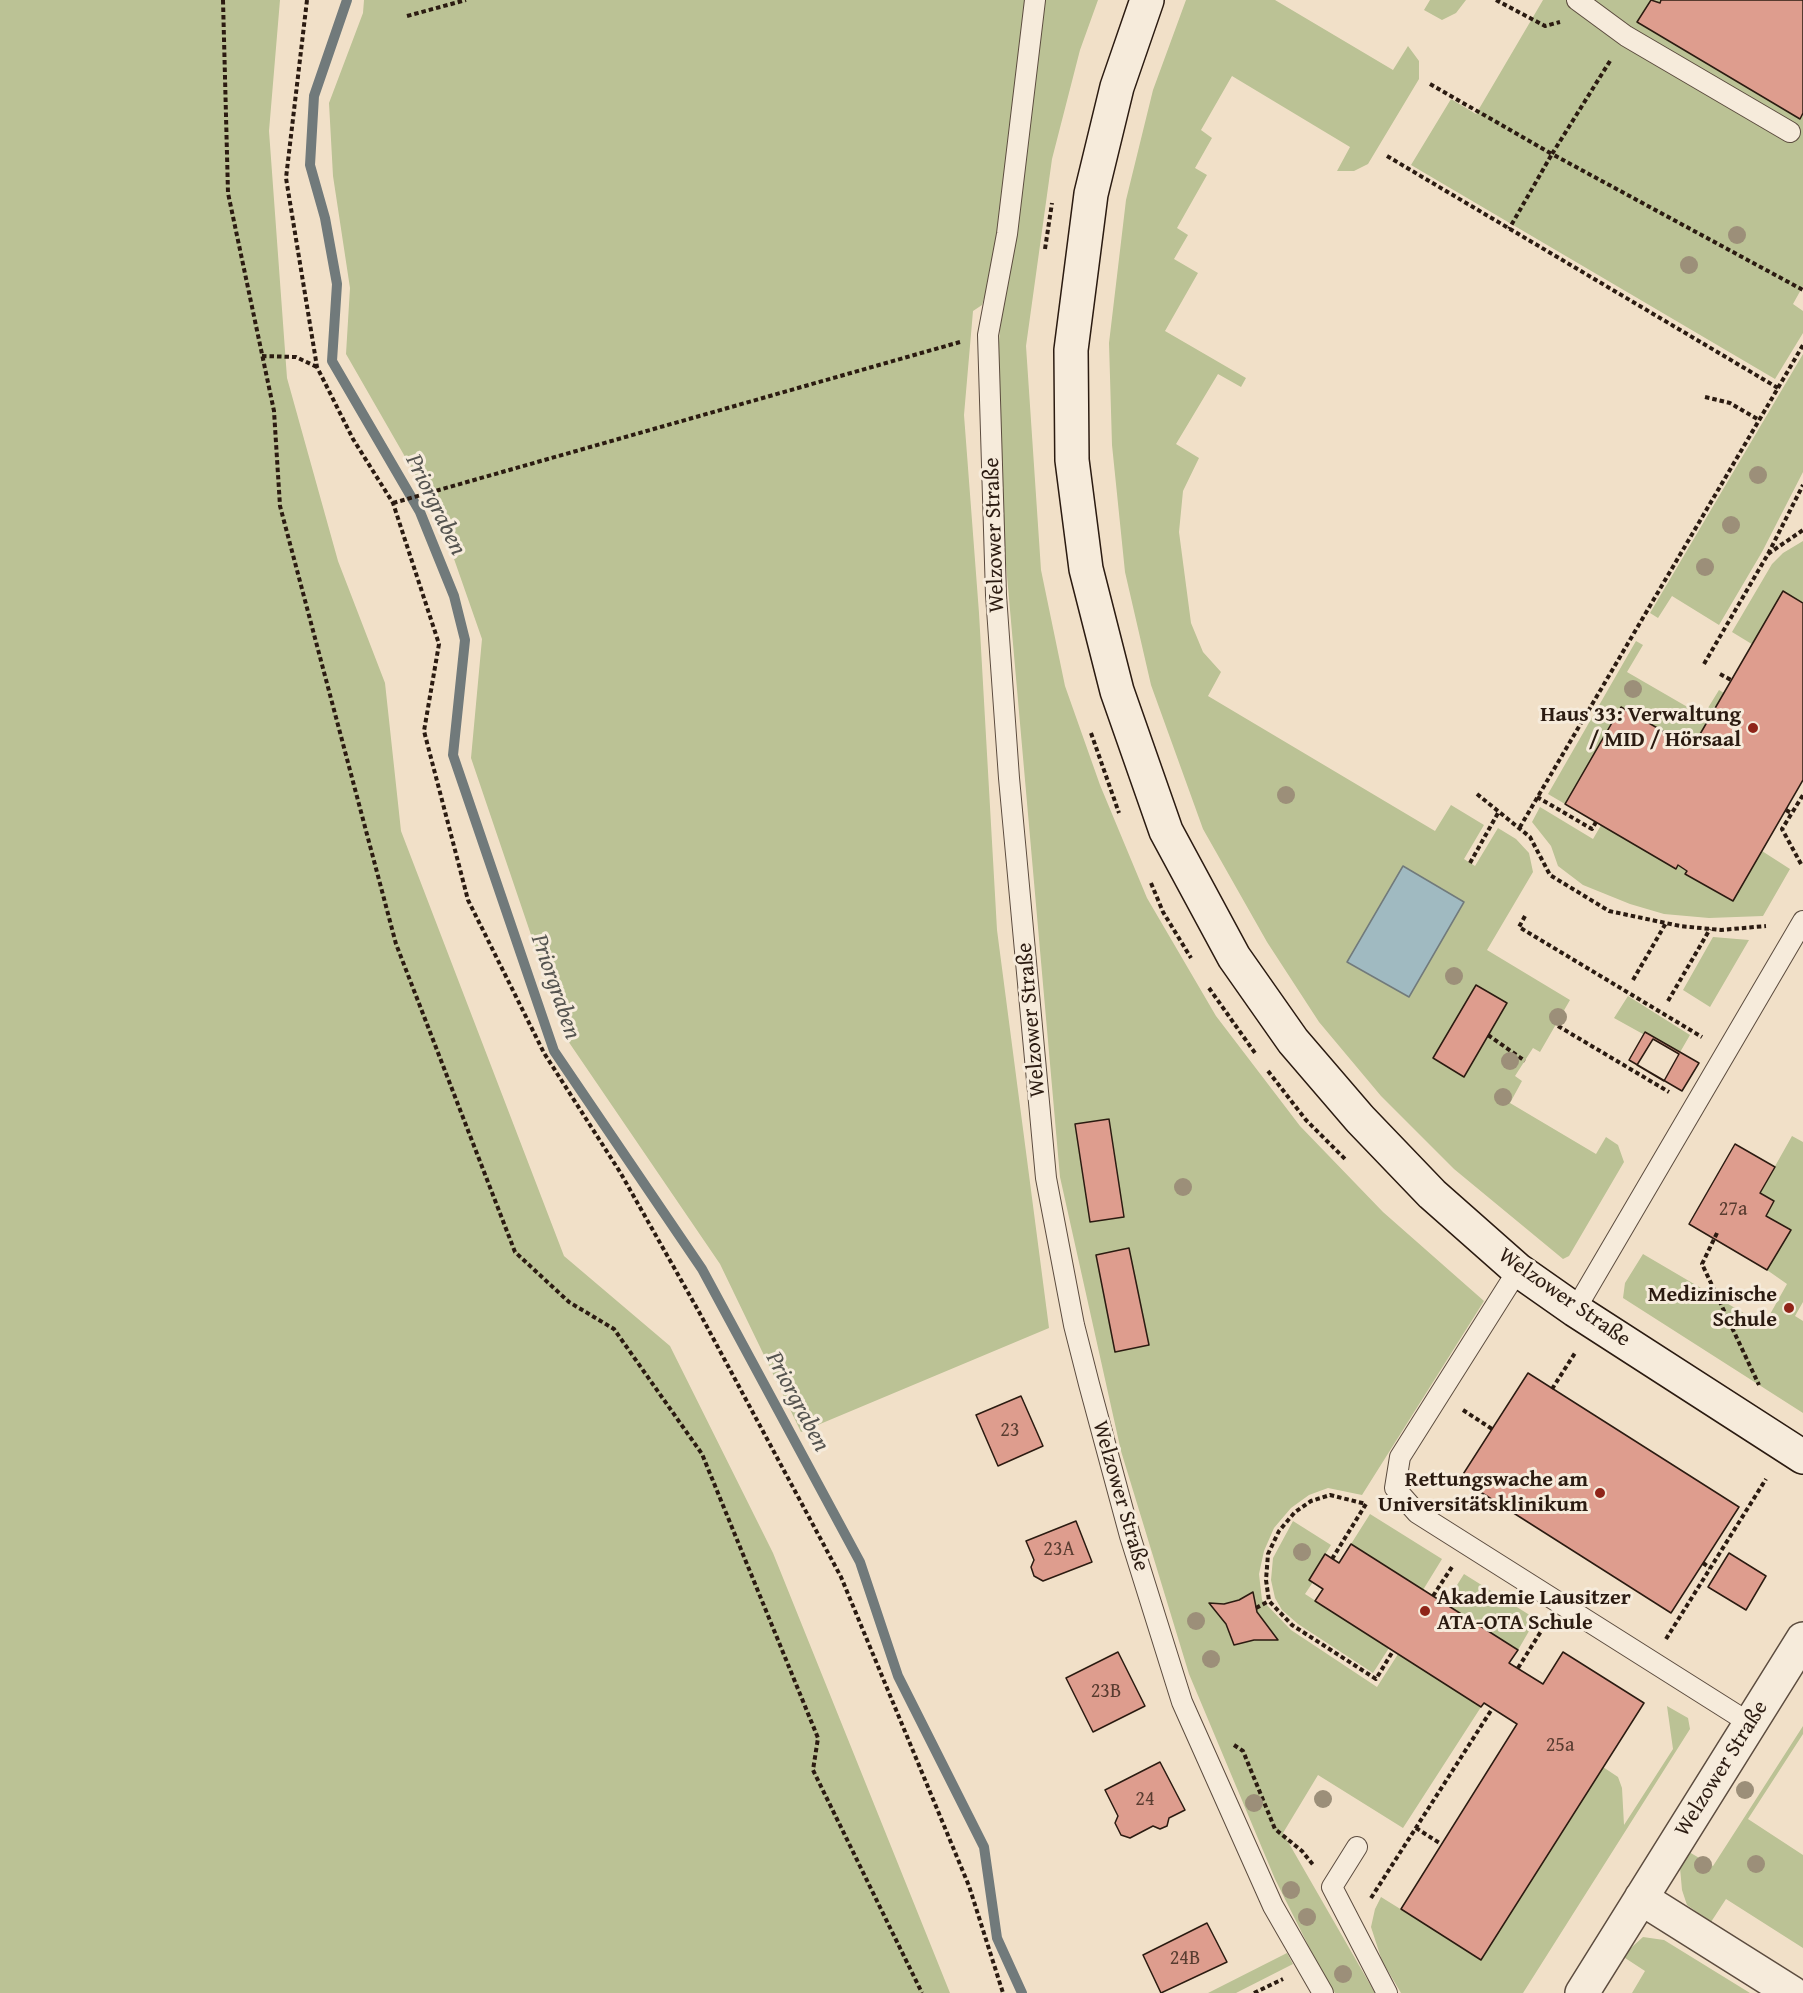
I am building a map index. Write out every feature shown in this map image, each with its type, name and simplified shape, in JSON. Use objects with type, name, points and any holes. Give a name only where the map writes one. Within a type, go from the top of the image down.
[{"type":"street","name":"Welzower Straße","points":[[1147,0],[1117,87],[1091,194],[1071,350],[1072,460],[1086,569],[1117,691],[1166,831],[1234,957],[1293,1041],[1360,1119],[1432,1194],[1518,1270],[1575,1310],[1803,1457]]},
{"type":"street","name":"Welzower Straße","points":[[1582,1993],[1803,1639]]},
{"type":"street","points":[[1641,1898],[1792,1993]]},
{"type":"lane","name":"Welzower Straße","points":[[1035,0],[1007,234],[988,334],[997,617],[1009,778],[1046,1178],[1074,1325],[1089,1384],[1130,1536],[1184,1707],[1273,1906],[1323,1993]]},
{"type":"lane","points":[[1578,1],[1626,36],[1790,132]]},
{"type":"lane","points":[[1575,1310],[1801,930]]},
{"type":"lane","points":[[1518,1270],[1400,1457],[1395,1488],[1417,1513],[1750,1724]]},
{"type":"lane","points":[[1357,1847],[1332,1887],[1351,1929],[1387,1993]]},
{"type":"path","points":[[224,0],[228,193],[274,411],[280,506],[396,944],[515,1252],[569,1302],[614,1329],[702,1454],[818,1738],[813,1770],[922,1993]]},
{"type":"path","points":[[307,0],[286,178],[317,367],[353,439],[393,503],[439,644],[424,731],[468,900],[544,1053],[626,1182],[704,1320],[841,1577],[969,1886],[1002,1993]]},
{"type":"path","points":[[406,16],[466,0]]},
{"type":"path","points":[[1496,0],[1545,26],[1556,25],[1566,18],[1578,1]]},
{"type":"path","points":[[1509,228],[1626,36]]},
{"type":"path","points":[[1430,84],[1552,154],[1803,290]]},
{"type":"path","points":[[1388,156],[1778,388]]},
{"type":"path","points":[[1045,251],[1054,193]]},
{"type":"path","points":[[393,503],[429,495],[988,334]]},
{"type":"path","points":[[1520,827],[1803,345]]},
{"type":"path","points":[[262,356],[296,357],[317,367]]},
{"type":"path","points":[[1706,397],[1730,403],[1759,420]]},
{"type":"path","points":[[1704,664],[1768,554],[1803,485]]},
{"type":"path","points":[[1768,554],[1803,530]]},
{"type":"path","points":[[1720,674],[1731,680]]},
{"type":"path","points":[[1089,727],[1110,791],[1123,821]]},
{"type":"path","points":[[1477,794],[1530,837],[1550,875],[1609,910],[1666,923],[1710,929],[1766,926]]},
{"type":"path","points":[[1801,864],[1782,829],[1803,795]]},
{"type":"path","points":[[1537,797],[1592,829],[1596,822]]},
{"type":"path","points":[[1786,810],[1791,813]]},
{"type":"path","points":[[1470,863],[1498,813]]},
{"type":"path","points":[[1150,882],[1163,912],[1193,962]]},
{"type":"path","points":[[1525,916],[1519,927],[1702,1037]]},
{"type":"path","points":[[1633,980],[1666,923]]},
{"type":"path","points":[[1668,1001],[1710,929]]},
{"type":"path","points":[[1205,982],[1223,1012],[1257,1057]]},
{"type":"path","points":[[1558,1026],[1670,1092]]},
{"type":"path","points":[[1488,1035],[1525,1061]]},
{"type":"path","points":[[1264,1066],[1306,1120],[1347,1161]]},
{"type":"path","points":[[1717,1233],[1702,1264],[1759,1386]]},
{"type":"path","points":[[1552,1389],[1575,1353]]},
{"type":"path","points":[[1683,1614],[1766,1479]]},
{"type":"path","points":[[1332,1559],[1366,1504],[1330,1495],[1311,1501],[1295,1512],[1279,1531],[1268,1554],[1266,1580],[1269,1601],[1292,1625],[1376,1679],[1393,1651]]},
{"type":"path","points":[[1703,1563],[1710,1568]]},
{"type":"path","points":[[1433,1596],[1452,1566]]},
{"type":"path","points":[[1256,1608],[1269,1601]]},
{"type":"path","points":[[1518,1668],[1539,1634]]},
{"type":"path","points":[[1184,1707],[1243,1751],[1275,1829],[1302,1851],[1332,1887]]},
{"type":"path","points":[[1351,1929],[1492,1708]]},
{"type":"path","points":[[1416,1828],[1441,1844]]},
{"type":"green space","points":[[0,0],[280,0],[269,131],[287,378],[338,561],[385,683],[401,831],[564,1256],[670,1346],[773,1553],[950,1993],[0,1993]]},
{"type":"green space","points":[[364,0],[1098,0],[1080,50],[1052,159],[1026,346],[1041,570],[1065,686],[1100,785],[1147,898],[1216,1016],[1300,1126],[1383,1212],[1484,1301],[1362,1495],[1328,1488],[1309,1495],[1291,1508],[1274,1528],[1264,1551],[1259,1574],[1262,1600],[1291,1630],[1377,1687],[1398,1654],[1481,1707],[1403,1828],[1318,1775],[1283,1833],[1375,1993],[1335,1993],[1319,1967],[1275,1879],[1189,1674],[1121,1451],[1060,1177],[993,417],[1008,230],[1000,245],[982,305],[973,311],[964,415],[979,613],[997,930],[1049,1328],[801,1432],[720,1264],[566,1038],[471,758],[482,639],[439,516],[346,354],[350,288],[333,176],[329,103],[363,13]]},
{"type":"green space","points":[[1186,0],[1275,0],[1393,70],[1408,46],[1419,61],[1419,79],[1368,164],[1354,171],[1337,171],[1350,147],[1232,76],[1201,130],[1212,138],[1195,168],[1207,175],[1177,228],[1188,235],[1174,259],[1198,273],[1165,331],[1246,378],[1241,387],[1218,374],[1176,444],[1199,458],[1183,491],[1179,532],[1191,623],[1203,652],[1221,672],[1208,696],[1435,831],[1451,805],[1484,825],[1464,859],[1475,866],[1498,828],[1516,839],[1529,853],[1533,872],[1487,950],[1570,1000],[1540,1052],[1533,1048],[1515,1076],[1522,1081],[1510,1103],[1596,1154],[1606,1137],[1618,1145],[1624,1162],[1569,1256],[1563,1259],[1454,1169],[1381,1096],[1319,1022],[1267,942],[1203,829],[1151,685],[1125,572],[1112,445],[1109,343],[1126,200],[1153,90]]},
{"type":"green space","points":[[1430,0],[1466,0],[1456,13],[1442,20],[1424,10]]},
{"type":"green space","points":[[1543,0],[1803,0],[1803,286],[1793,304],[1803,311],[1803,333],[1775,379],[1411,165],[1451,99],[1476,114]]},
{"type":"green space","points":[[1803,354],[1803,472],[1762,552],[1719,625],[1672,596],[1658,618],[1650,613]]},
{"type":"green space","points":[[1803,541],[1803,603],[1755,646],[1732,632],[1772,564],[1783,553]]},
{"type":"green space","points":[[1636,641],[1643,645],[1627,672],[1703,716],[1719,690],[1734,699],[1699,759],[1621,707],[1565,804],[1548,794]]},
{"type":"green space","points":[[1540,807],[1593,839],[1607,815],[1687,871],[1685,874],[1732,901],[1762,851],[1790,869],[1763,916],[1709,918],[1664,914],[1630,904],[1583,885],[1558,866],[1551,846],[1532,822]]},
{"type":"green space","points":[[1713,937],[1749,940],[1710,1007],[1683,990]]},
{"type":"green space","points":[[1628,996],[1690,1035],[1679,1054],[1614,1018]]},
{"type":"green space","points":[[1792,1136],[1803,1142],[1803,1302],[1795,1316],[1803,1321],[1803,1413],[1623,1298],[1625,1283],[1643,1254],[1764,1325],[1787,1284],[1767,1270],[1790,1230],[1766,1216],[1774,1201],[1760,1193]]},
{"type":"green space","points":[[1370,1514],[1442,1559],[1423,1590],[1351,1544]]},
{"type":"green space","points":[[1293,1521],[1331,1545],[1310,1579],[1313,1582],[1305,1594],[1389,1648],[1373,1673],[1298,1624],[1282,1610],[1275,1598],[1271,1580],[1273,1558]]},
{"type":"green space","points":[[1464,1574],[1536,1619],[1518,1650],[1445,1604]]},
{"type":"green space","points":[[1667,1706],[1688,1718],[1690,1729],[1523,1993],[1401,1993],[1382,1961],[1371,1927],[1375,1909],[1381,1897],[1481,1959],[1603,1767],[1618,1777],[1622,1788],[1624,1825],[1673,1749]]},
{"type":"green space","points":[[1803,1726],[1803,1734],[1748,1819],[1803,1855],[1803,1948],[1726,1899],[1711,1922],[1687,1905],[1682,1890],[1680,1868],[1689,1852],[1713,1866]]},
{"type":"green space","points":[[1643,1937],[1664,1940],[1750,1993],[1632,1993],[1645,1971],[1622,1956]]},
{"type":"green space","points":[[1287,1953],[1293,1964],[1236,1993],[1208,1993]]},
{"type":"water","points":[[1403,866],[1464,902],[1409,997],[1347,962]]},
{"type":"building","points":[[1651,0],[1660,3],[1661,0],[1803,0],[1803,113],[1800,119],[1637,22]]},
{"type":"building","name":"Haus 33: Verwaltung / MID / Hörsaal","points":[[1783,591],[1803,603],[1803,780],[1733,901],[1685,874],[1687,871],[1678,865],[1676,869],[1565,804],[1621,707],[1692,748]]},
{"type":"building","points":[[1476,985],[1507,1003],[1464,1077],[1433,1058]]},
{"type":"building","points":[[1645,1032],[1699,1063],[1682,1091],[1629,1060]]},
{"type":"building","points":[[1653,1039],[1679,1054],[1664,1081],[1637,1065]]},
{"type":"building","points":[[1109,1119],[1124,1217],[1090,1222],[1075,1124]]},
{"type":"building","points":[[1735,1144],[1775,1167],[1760,1193],[1774,1201],[1766,1216],[1791,1230],[1767,1270],[1689,1224]]},
{"type":"building","points":[[1129,1248],[1149,1345],[1115,1352],[1096,1255]]},
{"type":"building","name":"Rettungswache am Universitätsklinikum","points":[[1528,1373],[1739,1507],[1671,1613],[1460,1479]]},
{"type":"building","points":[[1021,1396],[1043,1446],[998,1466],[976,1415]]},
{"type":"building","points":[[1076,1521],[1092,1562],[1043,1581],[1034,1576],[1031,1567],[1034,1560],[1026,1541]]},
{"type":"building","points":[[1351,1544],[1518,1650],[1509,1663],[1543,1684],[1563,1652],[1644,1703],[1481,1960],[1401,1909],[1517,1724],[1484,1703],[1481,1707],[1315,1601],[1323,1589],[1309,1580],[1325,1554],[1339,1563]]},
{"type":"building","points":[[1729,1553],[1766,1576],[1746,1610],[1708,1587]]},
{"type":"building","points":[[1253,1592],[1257,1612],[1278,1640],[1254,1640],[1234,1645],[1226,1624],[1209,1603],[1224,1604],[1239,1600]]},
{"type":"building","points":[[1118,1652],[1145,1706],[1093,1732],[1066,1678]]},
{"type":"building","points":[[1160,1762],[1185,1810],[1169,1818],[1167,1826],[1160,1829],[1153,1826],[1130,1838],[1121,1835],[1115,1823],[1118,1816],[1105,1790]]},
{"type":"building","points":[[1207,1923],[1227,1962],[1161,1993],[1143,1955]]},
{"type":"waterway","name":"Priorgraben","points":[[347,0],[314,96],[310,165],[325,218],[337,284],[332,361],[420,512],[454,596],[465,640],[453,755],[554,1051],[702,1269],[860,1562],[898,1676],[984,1847],[997,1938],[1022,1993]]},
{"type":"place","name":"Haus 33: Verwaltung / MID / Hörsaal","points":[[1753,728]]},
{"type":"place","name":"Medizinische Schule","points":[[1789,1308]]},
{"type":"place","name":"Rettungswache am Universitätsklinikum","points":[[1600,1493]]},
{"type":"place","name":"Akademie Lausitzer ATA-OTA Schule","points":[[1425,1611]]}]
